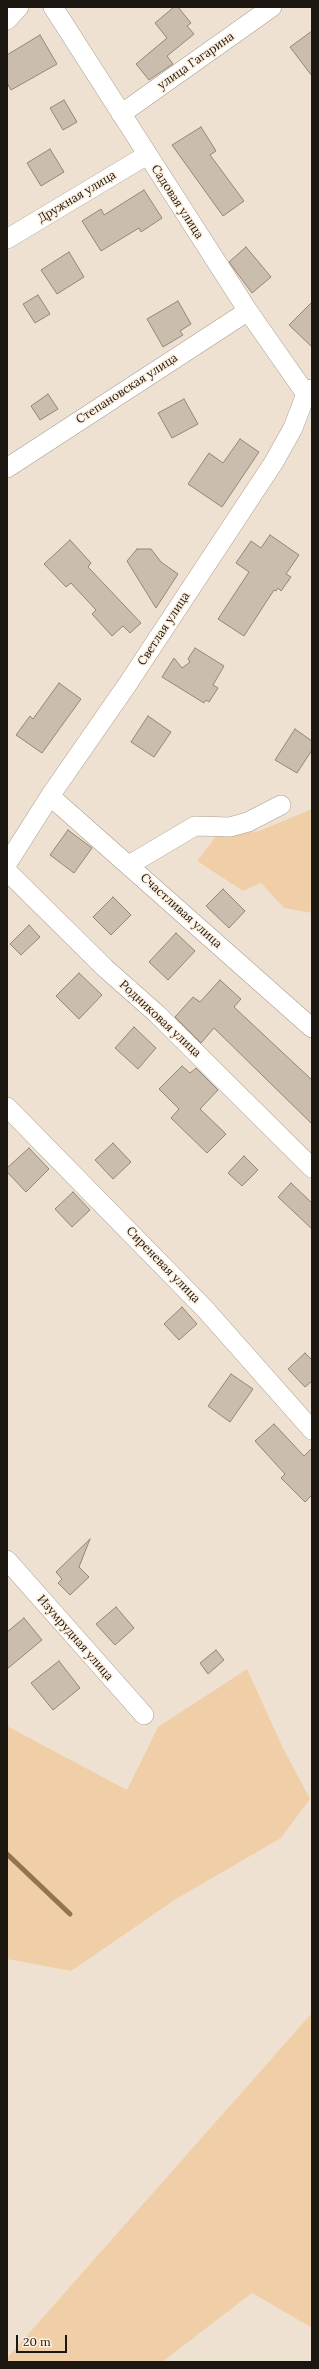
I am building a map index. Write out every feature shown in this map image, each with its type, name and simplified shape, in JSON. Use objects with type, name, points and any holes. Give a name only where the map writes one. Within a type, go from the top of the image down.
[{"type":"street","points":[[7,20],[19,7]]},
{"type":"street","name":"Садовая улица","points":[[52,7],[248,311],[309,392]]},
{"type":"street","name":"улица Гагарина","points":[[121,114],[272,7]]},
{"type":"street","name":"Дружная улица","points":[[7,239],[147,155]]},
{"type":"street","name":"Степановская улица","points":[[7,468],[248,311]]},
{"type":"street","name":"Светлая улица","points":[[7,864],[50,796],[127,685],[274,462],[293,428],[309,392]]},
{"type":"street","name":"Счастливая улица","points":[[50,796],[312,1028]]},
{"type":"street","points":[[129,865],[195,826],[230,827],[248,822],[281,805]]},
{"type":"street","name":"Родниковая улица","points":[[7,871],[106,968],[157,1014],[312,1168]]},
{"type":"street","name":"Сиреневая улица","points":[[7,1107],[205,1308],[312,1430]]},
{"type":"street","name":"Изумрудная улица","points":[[7,1560],[144,1715]]},
{"type":"shaded area","points":[[312,809],[312,913],[284,908],[261,883],[243,891],[197,861],[217,835],[259,831]]},
{"type":"shaded area","points":[[247,1669],[283,1748],[310,1799],[281,1838],[176,1899],[71,1971],[7,1959],[7,1726],[127,1790],[158,1727]]},
{"type":"shaded area","points":[[312,2013],[312,2328],[252,2293],[162,2362],[7,2362],[7,2358]]},
{"type":"building","points":[[174,7],[178,7],[191,23],[187,26],[194,34],[167,56],[173,64],[149,80],[136,64],[167,38],[155,23]]},
{"type":"building","points":[[312,31],[312,76],[290,47]]},
{"type":"building","points":[[40,35],[57,64],[11,90],[7,83],[7,55]]},
{"type":"building","points":[[64,100],[77,122],[63,130],[50,108]]},
{"type":"building","points":[[201,127],[216,151],[210,155],[244,201],[223,216],[172,145]]},
{"type":"building","points":[[50,149],[64,172],[41,186],[27,163]]},
{"type":"building","points":[[144,190],[162,218],[141,232],[139,228],[101,251],[82,221],[101,209],[104,215]]},
{"type":"building","points":[[246,247],[271,277],[252,293],[229,262]]},
{"type":"building","points":[[69,252],[84,277],[57,294],[41,270]]},
{"type":"building","points":[[38,295],[50,314],[35,323],[23,304]]},
{"type":"building","points":[[178,301],[191,324],[180,331],[183,335],[163,347],[147,319]]},
{"type":"building","points":[[312,302],[312,347],[289,325]]},
{"type":"building","points":[[48,394],[58,409],[40,420],[31,406]]},
{"type":"building","points":[[184,399],[198,424],[172,438],[158,413]]},
{"type":"building","points":[[240,439],[259,452],[222,507],[188,484],[209,453],[223,463]]},
{"type":"building","points":[[270,535],[299,555],[286,574],[291,577],[281,591],[278,588],[276,591],[274,590],[244,636],[218,619],[249,572],[236,563],[251,541],[261,548]]},
{"type":"building","points":[[70,540],[91,563],[88,567],[141,623],[130,633],[123,626],[112,636],[92,614],[96,610],[71,583],[66,587],[44,564]]},
{"type":"building","points":[[137,549],[151,549],[161,562],[178,574],[156,608],[127,561]]},
{"type":"building","points":[[195,648],[224,666],[213,685],[218,688],[209,702],[206,700],[204,703],[162,677],[174,658],[182,668],[190,662],[188,659]]},
{"type":"building","points":[[59,683],[81,699],[42,753],[16,735],[30,716],[33,719]]},
{"type":"building","points":[[148,716],[171,732],[154,757],[131,742]]},
{"type":"building","points":[[295,729],[312,741],[312,750],[297,773],[275,760]]},
{"type":"building","points":[[68,830],[92,848],[74,873],[50,855]]},
{"type":"building","points":[[223,889],[245,911],[229,928],[206,906]]},
{"type":"building","points":[[113,897],[131,915],[111,935],[93,917]]},
{"type":"building","points":[[29,925],[40,937],[21,955],[10,944]]},
{"type":"building","points":[[176,933],[195,951],[168,980],[149,962]]},
{"type":"building","points":[[79,973],[102,995],[79,1019],[56,996]]},
{"type":"building","points":[[220,980],[241,999],[234,1007],[312,1080],[312,1124],[214,1028],[201,1043],[175,1017],[193,997],[200,1002]]},
{"type":"building","points":[[134,1027],[156,1048],[138,1069],[115,1048]]},
{"type":"building","points":[[182,1066],[190,1073],[196,1068],[218,1090],[200,1109],[226,1134],[207,1153],[171,1118],[179,1109],[159,1089]]},
{"type":"building","points":[[113,1143],[131,1162],[113,1179],[95,1160]]},
{"type":"building","points":[[29,1148],[49,1169],[26,1192],[7,1172],[7,1168]]},
{"type":"building","points":[[244,1156],[258,1170],[242,1186],[228,1173]]},
{"type":"building","points":[[291,1183],[312,1203],[312,1229],[278,1197]]},
{"type":"building","points":[[73,1192],[90,1210],[72,1227],[55,1209]]},
{"type":"building","points":[[182,1307],[197,1324],[179,1340],[164,1324]]},
{"type":"building","points":[[305,1353],[312,1360],[312,1381],[305,1387],[288,1369]]},
{"type":"building","points":[[231,1374],[253,1389],[230,1422],[208,1406]]},
{"type":"building","points":[[274,1424],[304,1456],[312,1448],[312,1495],[305,1502],[281,1478],[285,1474],[255,1441]]},
{"type":"building","points":[[90,1539],[79,1567],[89,1577],[70,1595],[58,1583],[62,1579],[56,1572]]},
{"type":"building","points":[[116,1607],[134,1628],[115,1645],[96,1624]]},
{"type":"building","points":[[24,1618],[42,1640],[7,1669],[7,1632]]},
{"type":"building","points":[[216,1650],[224,1660],[208,1674],[200,1663]]},
{"type":"building","points":[[59,1661],[80,1688],[53,1710],[31,1683]]},
{"type":"waterway","points":[[7,1854],[70,1914]]}]
